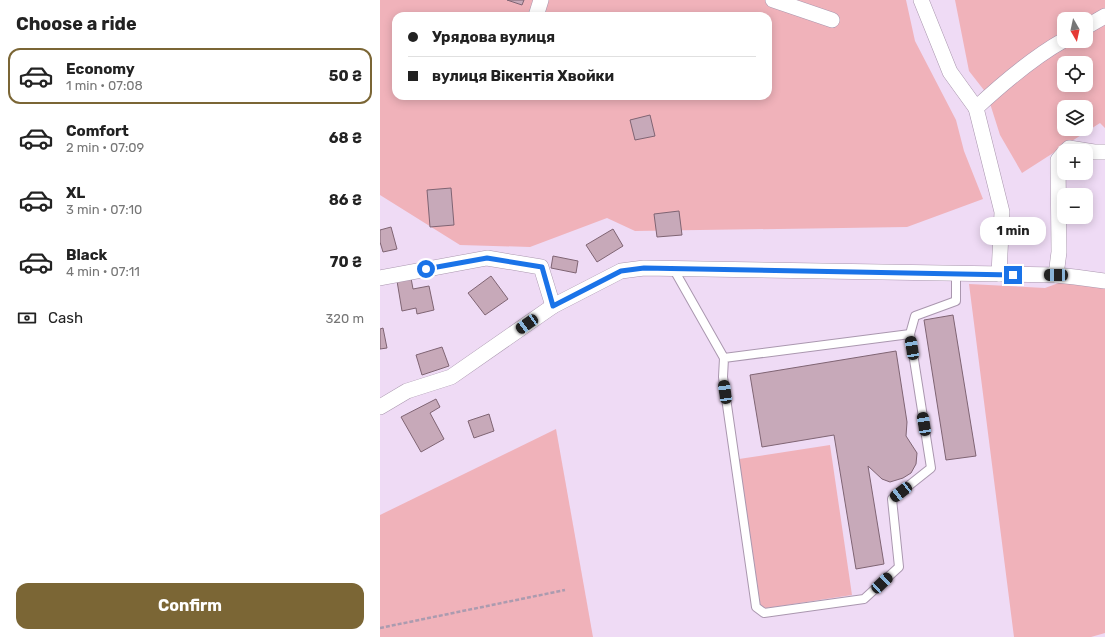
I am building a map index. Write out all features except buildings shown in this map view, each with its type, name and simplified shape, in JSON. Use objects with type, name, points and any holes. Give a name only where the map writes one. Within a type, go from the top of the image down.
[{"type":"street","points":[[537,12],[541,0]]},
{"type":"street","points":[[773,0],[832,20]]},
{"type":"street","points":[[921,0],[950,72],[976,108],[1002,212],[999,274]]},
{"type":"street","points":[[1093,23],[1105,16]]},
{"type":"street","points":[[976,108],[1005,81],[1057,44]]},
{"type":"street","points":[[1093,152],[1105,152]]},
{"type":"street","points":[[1056,275],[1059,252],[1058,180]]},
{"type":"street","points":[[380,278],[487,258],[542,267],[553,306]]},
{"type":"street","points":[[380,407],[407,391],[451,377],[553,306],[621,271],[644,268],[673,268],[1056,275],[1105,281]]},
{"type":"lane","points":[[673,268],[724,358],[723,377],[756,607],[764,613],[864,599],[899,567],[892,499],[931,468],[910,334],[915,316],[956,301],[956,274]]},
{"type":"lane","points":[[724,358],[910,334]]},
{"type":"path","points":[[380,628],[565,590]]},
{"type":"shaded area","points":[[380,0],[906,0],[915,41],[956,120],[964,151],[983,199],[907,227],[635,231],[607,218],[530,247],[460,245],[380,195]]},
{"type":"shaded area","points":[[955,0],[1105,0],[1105,128],[1100,123],[1093,127],[1093,100],[1057,100],[1057,136],[1080,136],[1067,144],[1057,144],[1057,151],[1022,173],[1000,135],[987,94],[969,71]]},
{"type":"shaded area","points":[[1075,277],[1105,281],[1105,633],[1091,637],[1014,637],[969,284],[1045,288]]},
{"type":"shaded area","points":[[556,429],[593,637],[380,637],[380,515]]},
{"type":"shaded area","points":[[830,445],[852,595],[761,609],[739,459]]},
{"type":"route","points":[[426,269],[487,258],[542,267],[553,306],[621,271],[644,268],[1013,275]]}]
